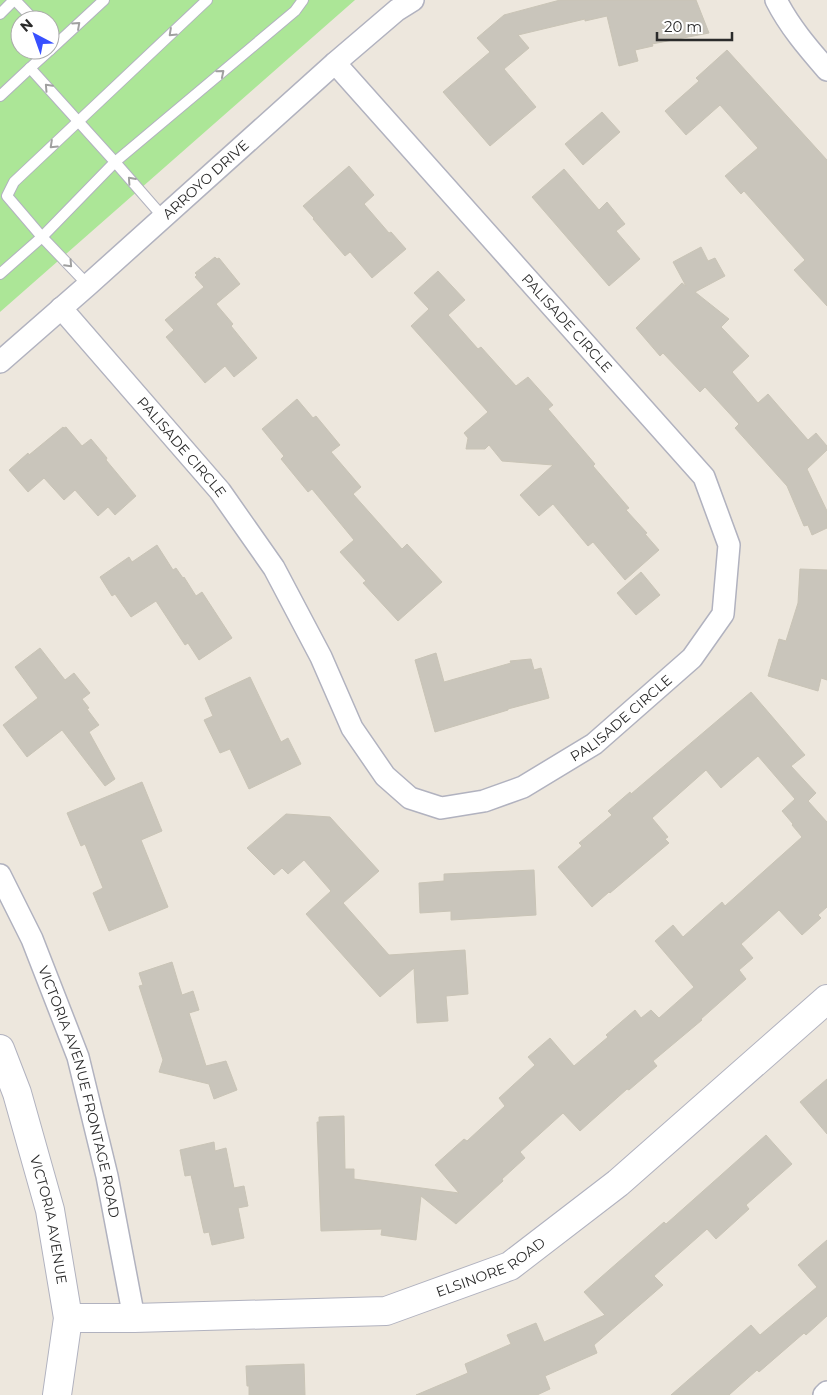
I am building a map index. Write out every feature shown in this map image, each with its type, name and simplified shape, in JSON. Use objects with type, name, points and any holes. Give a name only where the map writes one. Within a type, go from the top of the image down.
[{"type":"street","name":"ARROYO DRIVE","points":[[0,362],[335,63],[397,10],[414,0]]},
{"type":"street","points":[[776,0],[784,17],[827,70]]},
{"type":"street","name":"PALISADE CIRCLE","points":[[61,308],[220,491],[274,568],[321,657],[352,728],[385,776],[410,798],[441,808],[484,801],[523,787],[594,744],[692,658],[722,614],[729,546],[704,477],[335,63]]},
{"type":"street","name":"VICTORIA AVENUE FRONTAGE ROAD","points":[[0,875],[32,939],[78,1056],[107,1176],[134,1318]]},
{"type":"street","name":"ELSINORE ROAD","points":[[68,1318],[386,1311],[510,1266],[618,1183],[827,999]]},
{"type":"street","name":"VICTORIA AVENUE","points":[[0,1049],[17,1093],[50,1210],[68,1318],[57,1395]]},
{"type":"street","points":[[824,1395],[827,1392]]},
{"type":"lane","points":[[0,14],[15,0],[24,10]]},
{"type":"lane","points":[[60,38],[104,0]]},
{"type":"lane","points":[[88,285],[42,237],[3,192],[207,0]]},
{"type":"lane","points":[[0,274],[42,237],[115,162],[295,11],[303,0]]},
{"type":"lane","points":[[0,96],[38,60]]},
{"type":"lane","points":[[30,68],[79,120],[163,217]]},
{"type":"green space","points":[[0,0],[355,0],[0,312]]},
{"type":"building","points":[[560,0],[696,0],[709,33],[652,44],[653,46],[635,50],[638,61],[619,66],[607,16],[585,21],[585,19],[518,35],[529,48],[504,69],[536,107],[490,146],[443,92],[490,52],[477,38],[504,15]]},
{"type":"building","points":[[727,50],[827,160],[827,306],[794,270],[805,260],[744,191],[741,194],[725,176],[758,148],[720,105],[686,135],[665,111],[699,81],[696,78]]},
{"type":"building","points":[[602,112],[620,132],[583,165],[565,144]]},
{"type":"building","points":[[349,166],[374,195],[364,204],[389,233],[391,232],[406,249],[372,278],[350,252],[345,256],[303,206]]},
{"type":"building","points":[[564,169],[599,210],[607,202],[625,224],[616,231],[640,259],[609,286],[532,197]]},
{"type":"building","points":[[701,247],[708,261],[715,258],[725,276],[695,292],[729,319],[721,327],[749,356],[732,372],[758,403],[768,394],[808,440],[816,433],[827,446],[827,450],[807,469],[827,511],[827,528],[812,535],[808,525],[804,526],[787,486],[735,428],[739,424],[705,387],[700,392],[663,353],[660,356],[636,328],[682,283],[686,286],[673,262]]},
{"type":"building","points":[[215,257],[219,258],[240,284],[216,304],[257,358],[234,377],[225,366],[205,383],[166,337],[174,330],[165,320],[204,287],[195,277],[197,275],[195,273]]},
{"type":"building","points":[[438,271],[465,300],[448,315],[478,349],[481,347],[516,386],[528,377],[553,405],[548,409],[595,464],[593,466],[629,508],[626,510],[647,533],[645,534],[659,550],[625,580],[593,542],[588,546],[553,504],[539,516],[520,495],[553,465],[502,461],[489,445],[485,449],[466,449],[468,438],[464,433],[488,412],[411,326],[429,309],[414,293]]},
{"type":"building","points":[[297,399],[313,418],[316,416],[340,445],[331,452],[361,487],[353,494],[402,549],[407,544],[442,582],[398,621],[363,583],[366,581],[340,552],[354,540],[312,489],[308,492],[281,459],[284,456],[262,429]]},
{"type":"building","points":[[63,427],[66,427],[82,446],[91,439],[136,496],[115,515],[108,507],[98,516],[75,490],[64,500],[44,478],[28,492],[9,470]]},
{"type":"building","points":[[157,545],[173,570],[176,568],[184,577],[196,596],[202,592],[232,638],[199,660],[188,643],[185,645],[156,601],[131,617],[115,594],[112,596],[100,577],[129,557],[132,562]]},
{"type":"building","points":[[800,569],[827,570],[827,680],[821,678],[818,691],[768,676],[779,639],[786,641],[798,603]]},
{"type":"building","points":[[641,572],[660,595],[636,615],[617,593]]},
{"type":"building","points":[[40,648],[65,680],[74,673],[90,693],[82,699],[99,725],[89,732],[115,779],[105,786],[62,730],[27,757],[3,725],[38,698],[15,667]]},
{"type":"building","points":[[436,653],[444,682],[511,663],[510,661],[531,659],[534,670],[541,668],[549,698],[435,732],[415,660]]},
{"type":"building","points":[[250,677],[281,742],[288,738],[301,764],[249,789],[230,749],[220,753],[204,720],[213,716],[205,698]]},
{"type":"building","points":[[751,692],[805,755],[791,766],[816,793],[808,801],[827,822],[827,907],[818,915],[821,918],[802,935],[779,910],[741,944],[753,958],[739,970],[746,979],[702,1020],[653,1061],[657,1066],[629,1090],[627,1089],[580,1131],[563,1113],[520,1152],[525,1158],[502,1179],[503,1181],[456,1224],[421,1196],[416,1240],[381,1235],[382,1229],[321,1231],[317,1122],[319,1122],[319,1117],[344,1116],[345,1169],[354,1169],[354,1179],[459,1193],[435,1165],[464,1139],[467,1141],[505,1106],[499,1098],[535,1065],[528,1057],[550,1038],[574,1066],[608,1037],[606,1035],[635,1010],[641,1018],[651,1010],[659,1018],[694,987],[655,941],[673,925],[683,937],[722,902],[725,906],[802,837],[782,811],[795,799],[758,756],[721,788],[706,770],[652,818],[668,837],[665,839],[669,843],[592,907],[558,867],[582,846],[579,843],[612,815],[608,811],[630,792],[631,794]]},
{"type":"building","points":[[142,782],[162,831],[141,840],[168,907],[109,931],[93,893],[103,888],[85,844],[81,846],[67,813]]},
{"type":"building","points":[[286,814],[330,817],[379,871],[343,903],[389,955],[465,950],[468,994],[446,996],[448,1021],[417,1023],[414,968],[380,997],[306,914],[331,891],[304,860],[288,874],[282,868],[274,875],[247,848]]},
{"type":"building","points":[[534,870],[536,915],[451,920],[451,911],[420,913],[419,883],[444,881],[444,874]]},
{"type":"building","points":[[172,962],[182,995],[193,991],[199,1010],[189,1013],[206,1066],[226,1061],[237,1090],[214,1099],[209,1084],[159,1072],[163,1060],[139,986],[143,985],[139,973]]},
{"type":"building","points":[[827,1079],[827,1134],[800,1102]]},
{"type":"building","points":[[766,1135],[792,1164],[746,1205],[749,1209],[716,1239],[707,1229],[654,1276],[663,1285],[594,1345],[597,1353],[545,1376],[550,1389],[537,1395],[416,1395],[468,1373],[465,1364],[511,1344],[507,1335],[536,1323],[544,1342],[605,1315],[584,1292],[664,1222],[666,1224]]},
{"type":"building","points":[[214,1142],[215,1151],[226,1148],[234,1188],[244,1186],[248,1206],[238,1208],[244,1238],[212,1245],[209,1232],[204,1233],[191,1175],[185,1176],[180,1150]]},
{"type":"building","points":[[827,1240],[827,1316],[759,1372],[757,1370],[729,1395],[671,1395],[751,1325],[760,1335],[817,1287],[798,1265]]},
{"type":"building","points":[[304,1364],[305,1395],[249,1395],[246,1366]]}]
